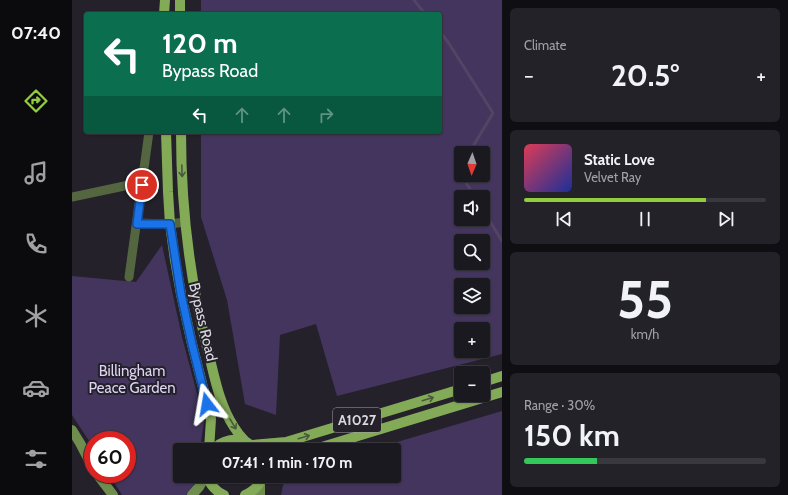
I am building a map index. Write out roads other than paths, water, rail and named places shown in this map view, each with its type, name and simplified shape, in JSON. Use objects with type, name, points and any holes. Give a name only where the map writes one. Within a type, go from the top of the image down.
[{"type":"main road","points":[[164,0],[164,12]]},
{"type":"main road","points":[[180,0],[180,12]]},
{"type":"main road","name":"Bypass Road","points":[[166,134],[170,224],[181,294],[211,419],[209,443]]},
{"type":"main road","name":"Bypass Road","points":[[181,134],[182,186],[185,222],[195,290],[205,341],[223,405],[233,427],[249,443]]},
{"type":"main road","points":[[490,380],[502,376]]},
{"type":"main road","name":"A1027","points":[[274,443],[286,442],[454,391]]},
{"type":"main road","name":"A1027","points":[[335,443],[502,392]]},
{"type":"main road","name":"A1027","points":[[222,443],[236,440],[245,443]]},
{"type":"main road","points":[[210,483],[213,487],[224,495]]},
{"type":"main road","points":[[245,495],[254,491],[259,483]]},
{"type":"street","points":[[129,277],[149,134]]},
{"type":"street","points":[[72,197],[129,185],[142,185]]},
{"type":"street","points":[[137,224],[170,224],[185,222]]},
{"type":"street","points":[[72,430],[84,451]]},
{"type":"street","points":[[101,483],[107,495]]},
{"type":"street","points":[[104,483],[114,495]]},
{"type":"street","points":[[192,495],[202,483]]},
{"type":"street","points":[[260,495],[262,483]]},
{"type":"waterway","points":[[414,0],[423,12]]},
{"type":"waterway","points":[[442,34],[493,113],[473,146]]},
{"type":"waterway","points":[[465,182],[471,190]]},
{"type":"waterway","points":[[490,221],[502,241]]},
{"type":"park label","name":"Billingham Peace Garden","points":[[132,380]]}]
